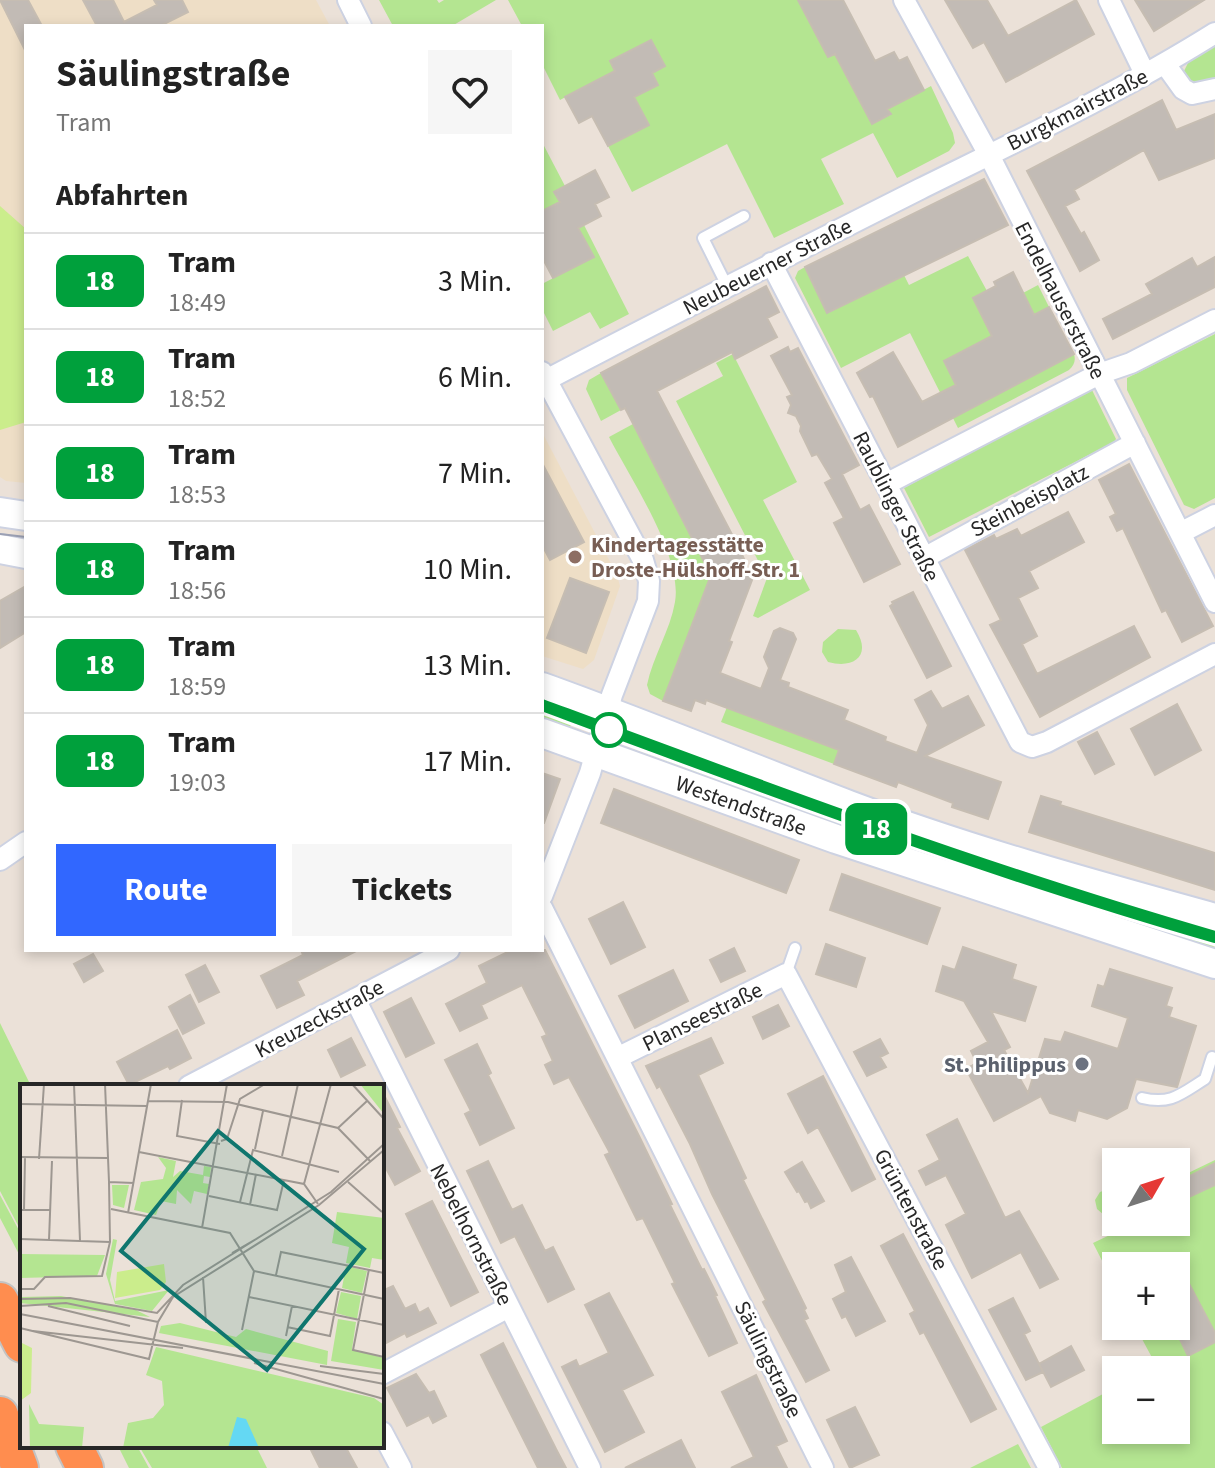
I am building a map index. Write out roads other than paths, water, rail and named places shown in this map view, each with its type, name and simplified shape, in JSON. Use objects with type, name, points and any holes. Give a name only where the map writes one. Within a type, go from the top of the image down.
[{"type":"highway","points":[[0,1301],[20,1340]]},
{"type":"highway","points":[[0,1397],[20,1433]]},
{"type":"highway","points":[[0,1415],[20,1468]]},
{"type":"highway","points":[[28,1448],[39,1468]]},
{"type":"highway","points":[[75,1448],[85,1468]]},
{"type":"main road","points":[[0,512],[24,516]]},
{"type":"main road","points":[[0,549],[24,554]]},
{"type":"main road","name":"Westendstraße","points":[[544,689],[602,733],[836,839],[1215,964]]},
{"type":"main road","name":"Westendstraße","points":[[544,733],[602,733],[850,805],[987,853],[1215,918]]},
{"type":"street","points":[[348,0],[360,24]]},
{"type":"street","name":"Endelhauserstraße","points":[[904,0],[989,155],[1215,602]]},
{"type":"street","points":[[1109,0],[1145,74]]},
{"type":"street","name":"Burgkmairstraße","points":[[989,155],[1165,64],[1215,33]]},
{"type":"street","name":"Burgkmairstraße","points":[[1165,64],[1183,89],[1192,94],[1215,89]]},
{"type":"street","name":"Neubeuerner Straße","points":[[544,376],[989,155]]},
{"type":"street","name":"Raublinger Straße","points":[[771,263],[1015,734],[1026,746],[1047,742],[1215,654]]},
{"type":"street","points":[[886,484],[1099,374],[1131,363],[1215,320]]},
{"type":"street","points":[[544,376],[643,560],[649,581],[648,601],[544,891]]},
{"type":"street","name":"Steinbeisplatz","points":[[924,558],[1135,443]]},
{"type":"street","points":[[1180,533],[1215,515]]},
{"type":"street","points":[[0,860],[24,843]]},
{"type":"street","name":"Säulingstraße","points":[[544,912],[823,1468]]},
{"type":"street","name":"Kreuzeckstraße","points":[[193,1084],[445,952]]},
{"type":"street","name":"Planseestraße","points":[[619,1057],[786,974]]},
{"type":"street","name":"Grüntenstraße","points":[[786,974],[1049,1468]]},
{"type":"street","name":"Nebelhornstraße","points":[[355,999],[590,1468]]},
{"type":"street","points":[[384,1373],[509,1307]]},
{"type":"street","points":[[384,1436],[401,1468]]},
{"type":"lane","points":[[727,286],[703,238],[744,216]]},
{"type":"lane","points":[[786,974],[795,948]]},
{"type":"lane","points":[[1142,1098],[1161,1103],[1178,1096],[1205,1079],[1212,1057]]},
{"type":"tram line","points":[[0,534],[24,537]]},
{"type":"tram line","points":[[544,706],[960,857],[1215,937]]},
{"type":"tram line","name":"18","points":[[544,706],[981,865],[1215,937]]},
{"type":"place","name":"Kindertagesstätte Droste-Hülshoff-Str. 1","points":[[575,557]]},
{"type":"place","name":"St. Philippus","points":[[1082,1064]]}]
